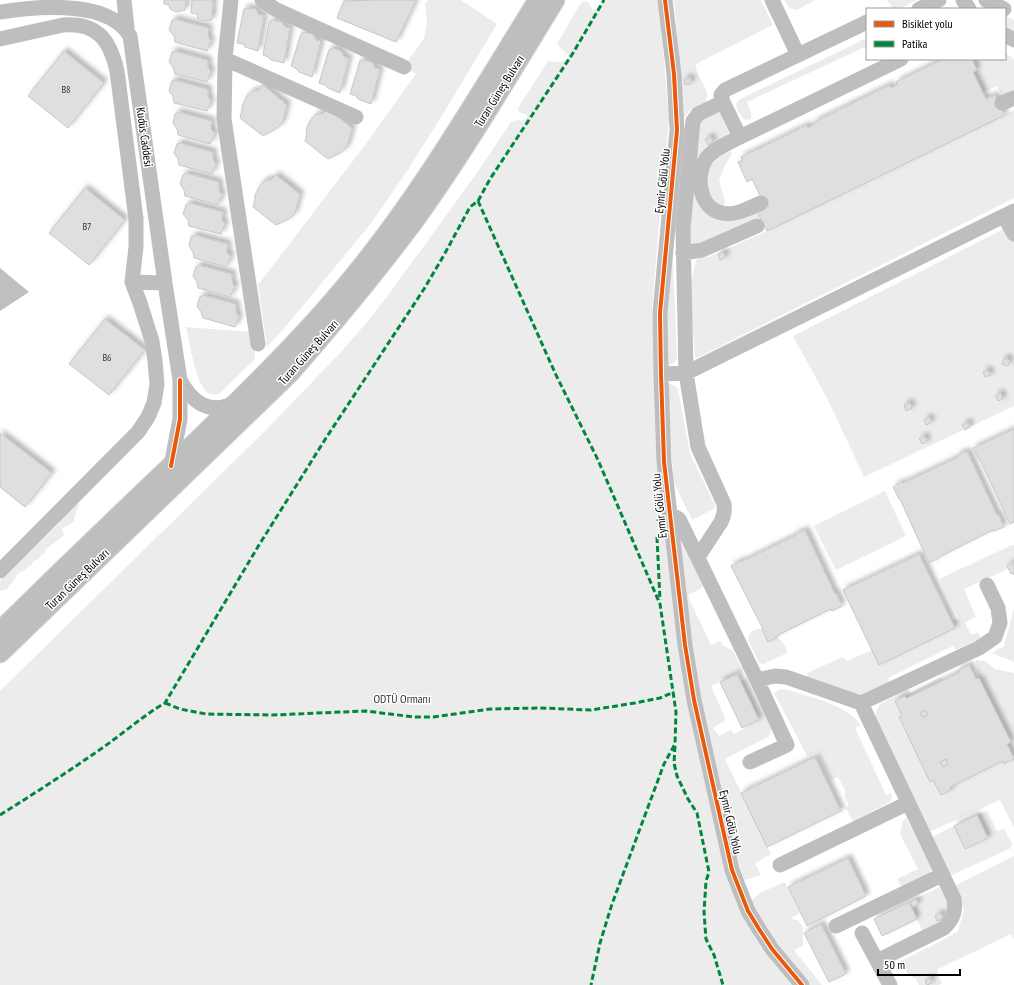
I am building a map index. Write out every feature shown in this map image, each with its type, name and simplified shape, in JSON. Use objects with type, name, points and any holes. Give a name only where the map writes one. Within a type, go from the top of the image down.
[{"type":"main road","points":[[284,367],[299,324],[377,227],[415,176],[452,120],[526,0]]},
{"type":"main road","name":"Turan Güneş Bulvarı","points":[[0,631],[238,401],[284,367],[389,232],[457,132],[538,0]]},
{"type":"main road","name":"Turan Güneş Bulvarı","points":[[0,653],[284,367],[352,301],[417,216],[451,166],[555,0]]},
{"type":"main road","points":[[284,367],[320,350],[347,323],[403,255],[460,175],[569,0]]},
{"type":"street","name":"Kudüs Caddesi","points":[[124,0],[180,380],[180,419],[171,466]]},
{"type":"street","points":[[232,0],[225,59],[224,119],[258,344]]},
{"type":"street","points":[[262,0],[275,9],[404,67]]},
{"type":"street","name":"Eymir Gölü Yolu","points":[[665,0],[674,74],[677,130],[660,313],[661,374],[664,462],[685,645],[694,700],[732,870],[748,911],[759,930],[772,950],[802,985]]},
{"type":"street","points":[[772,0],[798,55]]},
{"type":"street","points":[[921,8],[939,0]]},
{"type":"street","points":[[986,0],[1003,8]]},
{"type":"street","points":[[0,12],[50,5],[74,4],[88,6],[103,11],[120,21],[127,28]]},
{"type":"street","points":[[740,137],[723,102],[721,95],[725,90],[866,22]]},
{"type":"street","points":[[0,39],[72,24],[85,26],[94,30],[103,38],[114,57],[136,219],[136,247],[132,282],[147,322],[152,341],[157,384],[154,402],[148,417],[138,432],[0,571]]},
{"type":"street","points":[[225,59],[356,117]]},
{"type":"street","points":[[761,203],[738,212],[722,213],[711,207],[703,195],[700,174],[706,160],[715,150],[900,60]]},
{"type":"street","points":[[698,557],[721,522],[725,509],[698,447],[686,373],[683,229],[693,121],[698,114],[723,102]]},
{"type":"street","points":[[661,374],[686,373],[1009,213],[1014,234]]},
{"type":"street","points":[[683,253],[702,250],[757,226]]},
{"type":"street","points":[[132,282],[165,283]]},
{"type":"street","name":"Kudüs Caddesi","points":[[180,380],[191,396],[205,406],[220,408],[238,401]]},
{"type":"street","points":[[670,514],[679,519],[787,745],[750,762]]},
{"type":"street","points":[[757,680],[775,676],[786,677],[861,703],[978,648],[995,637],[1000,623],[998,608],[987,585]]},
{"type":"street","points":[[861,703],[954,899],[955,908],[954,916],[944,928],[877,961]]},
{"type":"street","points":[[780,865],[908,802]]},
{"type":"street","points":[[836,926],[942,874]]},
{"type":"street","points":[[862,933],[890,985]]},
{"type":"green space","points":[[428,0],[461,0],[497,24],[443,114],[407,171],[372,222],[293,318],[267,347],[258,285],[365,145],[416,74],[404,67],[424,38],[427,22],[425,4]]},
{"type":"green space","name":"ODTÜ Ormanı","points":[[604,0],[659,0],[669,120],[652,310],[670,514],[679,594],[732,870],[802,985],[0,985],[0,691],[267,429],[340,353],[368,321],[477,173],[511,122],[517,120],[522,121],[527,118],[527,115],[519,112],[518,108],[548,61],[562,62],[567,59],[569,56],[557,44],[580,4],[585,1],[588,2],[593,10],[596,9]]},
{"type":"green space","points":[[674,0],[761,0],[773,25],[696,64],[696,69],[707,92],[706,102],[690,110],[684,118]]},
{"type":"green space","points":[[784,0],[816,0],[796,10],[789,8]]},
{"type":"green space","points":[[887,0],[917,0],[901,8],[892,8]]},
{"type":"green space","points":[[1006,16],[1014,20],[1014,36],[1006,31]]},
{"type":"green space","points":[[866,38],[866,46],[747,102],[751,112],[751,119],[744,120],[738,111],[736,104],[740,99]]},
{"type":"green space","points":[[1006,54],[1014,59],[1014,94],[1004,98],[997,86],[983,92],[973,72],[977,70],[972,60],[1006,60]]},
{"type":"green space","points":[[1014,110],[1014,198],[697,358],[695,356],[691,312],[691,284],[696,260],[699,258],[709,257],[767,231]]},
{"type":"green space","points":[[720,113],[730,135],[706,153],[706,208],[756,210],[760,219],[725,235],[721,239],[692,245],[689,243],[699,121]]},
{"type":"green space","points":[[730,151],[732,154],[726,163],[719,180],[725,202],[723,208],[713,204],[704,178],[714,162]]},
{"type":"green space","points":[[1014,224],[1014,406],[864,477],[829,402],[793,336]]},
{"type":"green space","points":[[672,238],[677,358],[673,364],[668,365],[665,307]]},
{"type":"green space","points":[[186,327],[253,332],[255,359],[220,393],[208,393],[203,388],[196,372]]},
{"type":"green space","points":[[668,383],[678,389],[690,454],[715,505],[715,508],[692,520],[675,485],[673,476]]},
{"type":"green space","points":[[885,491],[906,536],[836,570],[814,526]]},
{"type":"green space","points":[[78,504],[74,522],[62,529],[64,534],[63,536],[46,549],[45,553],[28,566],[27,569],[17,574],[7,589],[0,591],[0,581],[12,570],[22,557],[26,556],[59,523],[62,517],[72,507]]},
{"type":"green space","points":[[682,540],[702,583],[702,588],[688,595],[690,601],[711,645],[720,641],[722,645],[733,651],[743,670],[711,686],[726,720],[713,728],[719,736],[731,730],[734,734],[759,720],[740,681],[747,678],[771,728],[771,732],[768,737],[725,759],[771,854],[755,863],[761,875],[746,880],[741,877],[698,695],[678,542]]},
{"type":"green space","points":[[1014,545],[1014,562],[1007,566],[1008,569],[964,589],[976,617],[965,622],[971,635],[978,632],[981,639],[956,650],[953,646],[888,678],[890,682],[861,695],[807,677],[807,673],[843,657],[847,661],[872,650],[880,665],[955,628],[952,621],[959,618],[941,582],[941,578]]},
{"type":"green space","points":[[1014,609],[1014,662],[992,653],[1004,646]]},
{"type":"green space","points":[[757,629],[762,629],[768,641],[777,637],[781,640],[787,653],[764,664],[759,663],[748,640],[750,633]]},
{"type":"green space","points":[[976,660],[985,661],[995,669],[1014,673],[1014,757],[1007,744],[1010,742],[979,678]]},
{"type":"green space","points":[[941,677],[943,680],[907,698],[905,696],[895,701],[902,716],[899,718],[930,781],[933,780],[941,795],[951,790],[950,787],[1003,761],[1004,764],[1014,759],[1014,828],[1000,800],[929,832],[875,719],[880,704],[908,689],[910,693]]},
{"type":"green space","points":[[781,689],[789,690],[829,703],[848,712],[855,718],[860,725],[855,728],[886,795],[891,793],[892,798],[890,802],[853,821],[846,808],[849,805],[844,794],[846,793],[838,777],[831,780],[817,752],[807,756],[774,693]]},
{"type":"green space","points":[[987,811],[997,831],[1004,829],[1012,844],[1011,848],[950,876],[932,837],[954,826],[966,849],[988,838],[977,815]]},
{"type":"green space","points":[[906,818],[931,868],[930,876],[903,889],[897,879],[918,869],[900,834],[903,820]]},
{"type":"green space","points":[[1014,856],[1014,939],[1011,934],[938,969],[938,974],[942,983],[939,985],[919,985],[915,978],[908,975],[901,961],[958,931],[964,910],[956,885]]},
{"type":"green space","points":[[785,882],[800,913],[790,919],[798,920],[803,927],[803,946],[794,950],[822,985],[808,985],[752,909],[752,900],[760,893]]},
{"type":"green space","points":[[939,887],[948,904],[945,922],[890,946],[922,930],[909,902]]},
{"type":"shaded area","points":[[0,268],[29,292],[0,311]]},
{"type":"building","points":[[164,0],[186,0],[185,10],[176,12],[170,9],[169,5],[164,4]]},
{"type":"building","points":[[192,0],[213,0],[212,20],[203,21],[198,19],[197,14],[191,13]]},
{"type":"building","points":[[416,0],[396,42],[337,18],[344,1]]},
{"type":"building","points":[[244,9],[256,9],[259,15],[264,15],[258,51],[245,47],[243,44],[237,43]]},
{"type":"building","points":[[175,19],[209,28],[208,36],[211,41],[207,51],[175,42],[174,36],[169,30],[172,21]]},
{"type":"building","points":[[273,20],[282,22],[285,27],[290,28],[284,63],[271,60],[263,55],[269,22]]},
{"type":"building","points":[[304,32],[313,34],[316,40],[321,41],[312,77],[299,72],[291,66],[301,34]]},
{"type":"building","points":[[333,48],[341,51],[344,57],[349,58],[340,93],[319,83],[329,50]]},
{"type":"building","points":[[64,51],[104,83],[68,128],[28,96]]},
{"type":"building","points":[[175,51],[208,60],[208,67],[211,72],[207,82],[175,74],[173,67],[169,62],[172,52]]},
{"type":"building","points":[[363,60],[372,62],[375,68],[380,69],[371,104],[350,94],[360,61]]},
{"type":"building","points":[[941,60],[972,60],[977,70],[973,72],[986,99],[995,95],[1005,115],[767,231],[756,210],[765,206],[752,179],[747,182],[738,162],[743,160],[741,157],[807,125],[808,128],[815,124],[814,122],[889,85],[891,88],[898,84],[896,82]]},
{"type":"building","points":[[691,78],[691,84],[685,85],[684,79]]},
{"type":"building","points":[[175,80],[208,89],[208,96],[211,101],[207,111],[174,103],[173,96],[169,91],[172,81]]},
{"type":"building","points":[[263,85],[287,105],[282,124],[263,136],[240,118],[242,106],[247,96],[253,91],[258,91]]},
{"type":"building","points":[[328,109],[352,128],[347,147],[340,153],[328,159],[305,141],[307,134],[306,129],[311,120],[317,114],[322,114]]},
{"type":"building","points":[[179,112],[212,121],[211,129],[215,134],[210,144],[178,135],[177,129],[173,123],[175,114]]},
{"type":"building","points":[[711,137],[713,142],[708,145],[705,139]]},
{"type":"building","points":[[180,143],[213,152],[213,159],[216,164],[212,174],[179,165],[178,159],[174,153],[177,144]]},
{"type":"building","points":[[186,173],[219,182],[219,190],[222,195],[218,205],[185,196],[184,190],[180,184],[183,175]]},
{"type":"building","points":[[276,175],[300,194],[295,213],[289,219],[276,225],[253,207],[255,195],[260,186],[265,180],[271,180]]},
{"type":"building","points":[[85,188],[125,220],[89,265],[49,233]]},
{"type":"building","points":[[190,203],[223,212],[222,220],[225,224],[221,234],[189,226],[188,220],[183,214],[186,205]]},
{"type":"building","points":[[195,235],[228,244],[227,252],[231,257],[226,267],[194,258],[193,252],[189,246],[191,237]]},
{"type":"building","points":[[723,252],[726,257],[720,260],[718,254]]},
{"type":"building","points":[[199,265],[232,274],[232,282],[235,287],[230,297],[198,288],[197,282],[193,276],[196,267]]},
{"type":"building","points":[[203,295],[236,304],[236,312],[239,317],[235,327],[203,318],[197,306],[200,297]]},
{"type":"building","points":[[105,319],[145,350],[109,395],[69,364]]},
{"type":"building","points":[[1004,358],[1010,360],[1008,366],[1002,364]]},
{"type":"building","points":[[988,370],[991,375],[985,377],[983,372]]},
{"type":"building","points":[[1001,393],[1003,399],[998,401],[995,396]]},
{"type":"building","points":[[910,403],[912,408],[906,411],[904,405]]},
{"type":"building","points":[[929,417],[932,422],[926,425],[924,420]]},
{"type":"building","points":[[968,422],[970,427],[965,430],[962,425]]},
{"type":"building","points":[[1014,429],[1014,522],[1010,524],[973,448]]},
{"type":"building","points":[[0,433],[52,473],[25,507],[0,487]]},
{"type":"building","points":[[925,436],[927,442],[922,444],[919,439]]},
{"type":"building","points":[[967,451],[1004,527],[994,531],[993,530],[929,563],[893,487],[958,457],[957,455]]},
{"type":"building","points":[[805,530],[842,606],[832,611],[831,609],[780,634],[768,642],[731,566]]},
{"type":"building","points":[[919,554],[955,628],[879,665],[843,590]]},
{"type":"building","points":[[1014,562],[1014,575],[1013,573],[1011,574],[1007,566]]},
{"type":"building","points":[[969,665],[976,679],[979,678],[1011,742],[1007,744],[1014,759],[1004,764],[1003,761],[950,787],[951,790],[941,795],[933,780],[930,782],[899,717],[902,716],[895,701],[905,696],[907,698],[960,672],[958,670]]},
{"type":"building","points":[[737,674],[759,720],[742,728],[720,682]]},
{"type":"building","points":[[925,710],[928,715],[922,717],[920,712]]},
{"type":"building","points":[[815,757],[841,811],[767,847],[741,793]]},
{"type":"building","points":[[946,759],[948,764],[943,767],[940,762]]},
{"type":"building","points":[[977,815],[988,838],[965,849],[954,826]]},
{"type":"building","points":[[848,858],[866,896],[807,926],[788,887]]},
{"type":"building","points":[[916,899],[918,904],[913,907],[910,902]]},
{"type":"building","points":[[909,902],[917,919],[882,936],[874,919]]},
{"type":"building","points":[[941,913],[943,919],[937,921],[935,916]]},
{"type":"building","points":[[821,924],[846,974],[829,982],[804,933]]},
{"type":"building","points":[[930,978],[932,983],[927,985],[925,980]]},
{"type":"marked path","points":[[0,815],[79,764],[165,703],[259,545],[326,438],[424,289],[470,207],[478,201],[490,179],[573,53],[604,0]]},
{"type":"marked path","points":[[478,201],[556,375],[598,460],[660,604],[676,712],[675,744],[664,764],[612,904],[600,943],[591,985]]},
{"type":"marked path","points":[[657,537],[660,600]]},
{"type":"marked path","points":[[165,703],[180,709],[206,714],[272,715],[366,711],[414,717],[433,717],[490,709],[540,708],[591,710],[660,698],[674,692]]},
{"type":"marked path","points":[[675,746],[674,763],[677,776],[688,799],[697,813],[709,872],[706,881],[704,912],[706,939],[714,955],[723,985]]},
{"type":"cycle path","points":[[665,0],[674,74],[677,130],[660,313],[661,374],[664,462],[685,645],[694,700],[732,870],[748,911],[772,949],[802,985]]},
{"type":"cycle path","points":[[171,466],[180,419],[180,380]]}]
